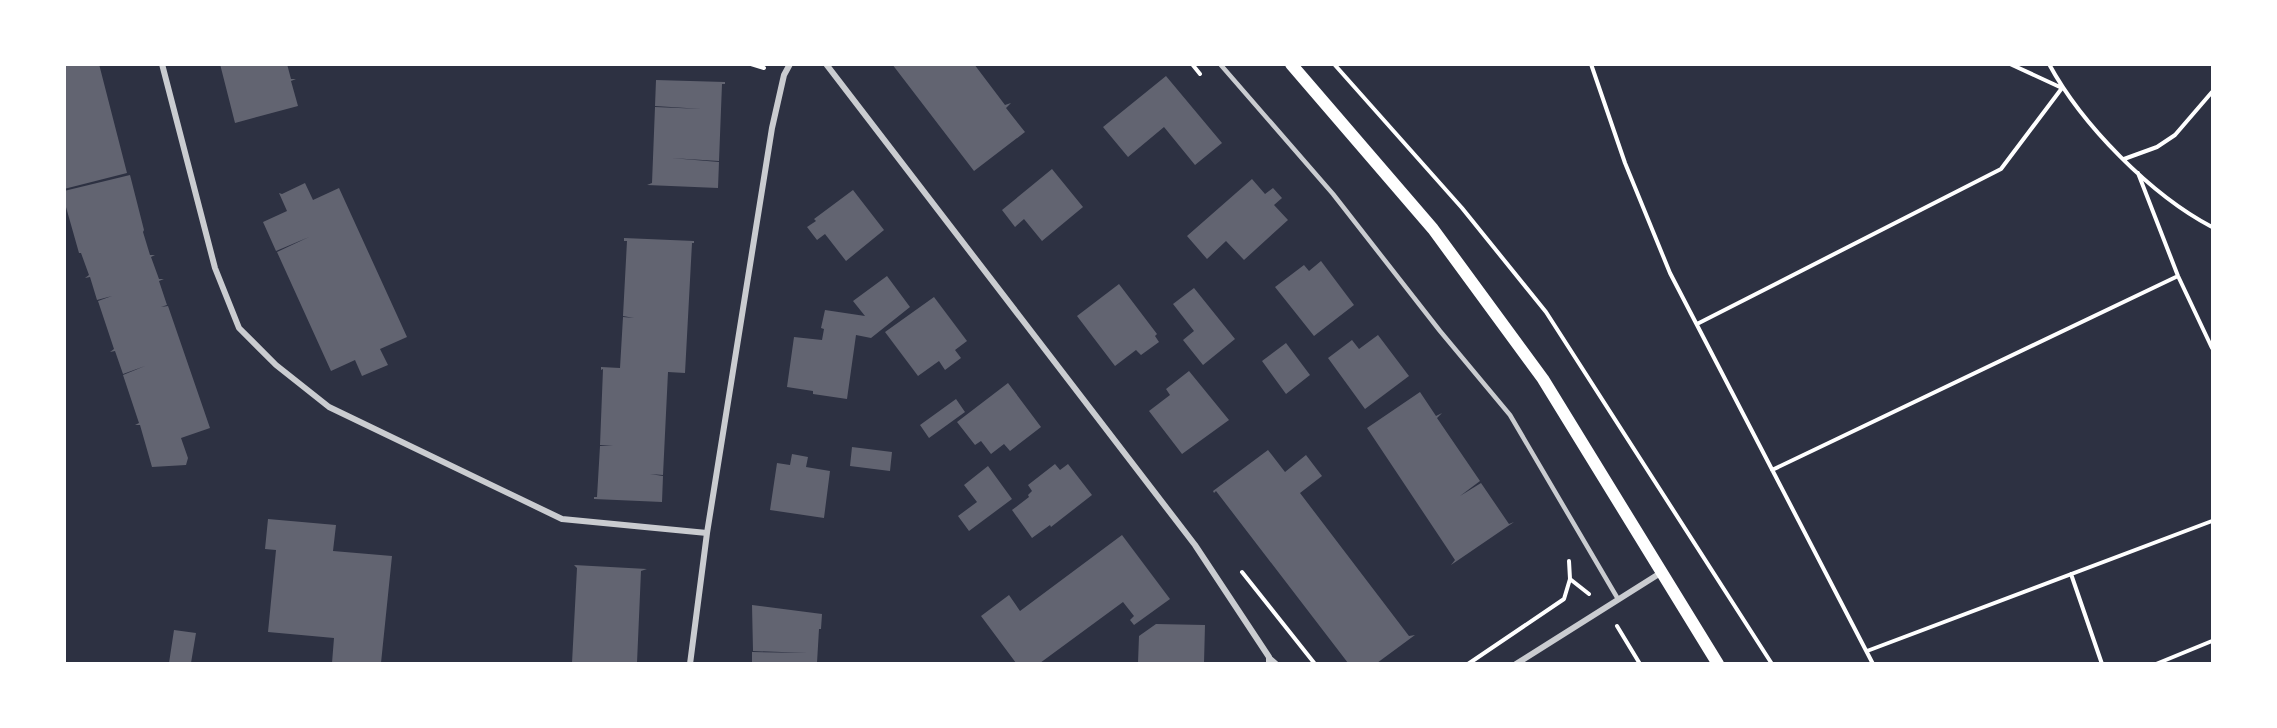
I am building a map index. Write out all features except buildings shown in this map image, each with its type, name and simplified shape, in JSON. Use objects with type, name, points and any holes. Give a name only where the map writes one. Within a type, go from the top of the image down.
[{"type":"main road","points":[[1291,64],[1433,229],[1543,379],[1718,663]]},
{"type":"street","points":[[162,64],[215,268],[239,328],[276,365],[329,408],[562,519],[707,532]]},
{"type":"street","points":[[690,663],[707,532],[772,128],[784,75],[790,64]]},
{"type":"street","points":[[826,64],[1195,545],[1269,660]]},
{"type":"street","points":[[1516,663],[1662,572]]},
{"type":"lane","points":[[1220,64],[1333,194],[1440,332],[1510,415],[1618,599]]},
{"type":"lane","points":[[1269,660],[1276,663]]},
{"type":"path","points":[[1192,64],[1206,81]]},
{"type":"path","points":[[1334,64],[1462,208],[1546,312],[1772,663]]},
{"type":"path","points":[[1591,64],[1625,163],[1670,273],[1873,663]]},
{"type":"path","points":[[2010,64],[2062,88]]},
{"type":"path","points":[[2049,64],[2062,88],[2091,126],[2138,172],[2192,216],[2212,227]]},
{"type":"path","points":[[1697,324],[2001,169],[2062,88]]},
{"type":"path","points":[[2124,159],[2157,147],[2175,135],[2212,92]]},
{"type":"path","points":[[2138,172],[2178,276],[2212,348]]},
{"type":"path","points":[[1772,470],[2178,276]]},
{"type":"path","points":[[1867,651],[2212,521]]},
{"type":"path","points":[[1468,663],[1564,599],[1570,579],[1569,555]]},
{"type":"path","points":[[2071,574],[2102,663]]},
{"type":"path","points":[[2156,663],[2212,641]]}]
